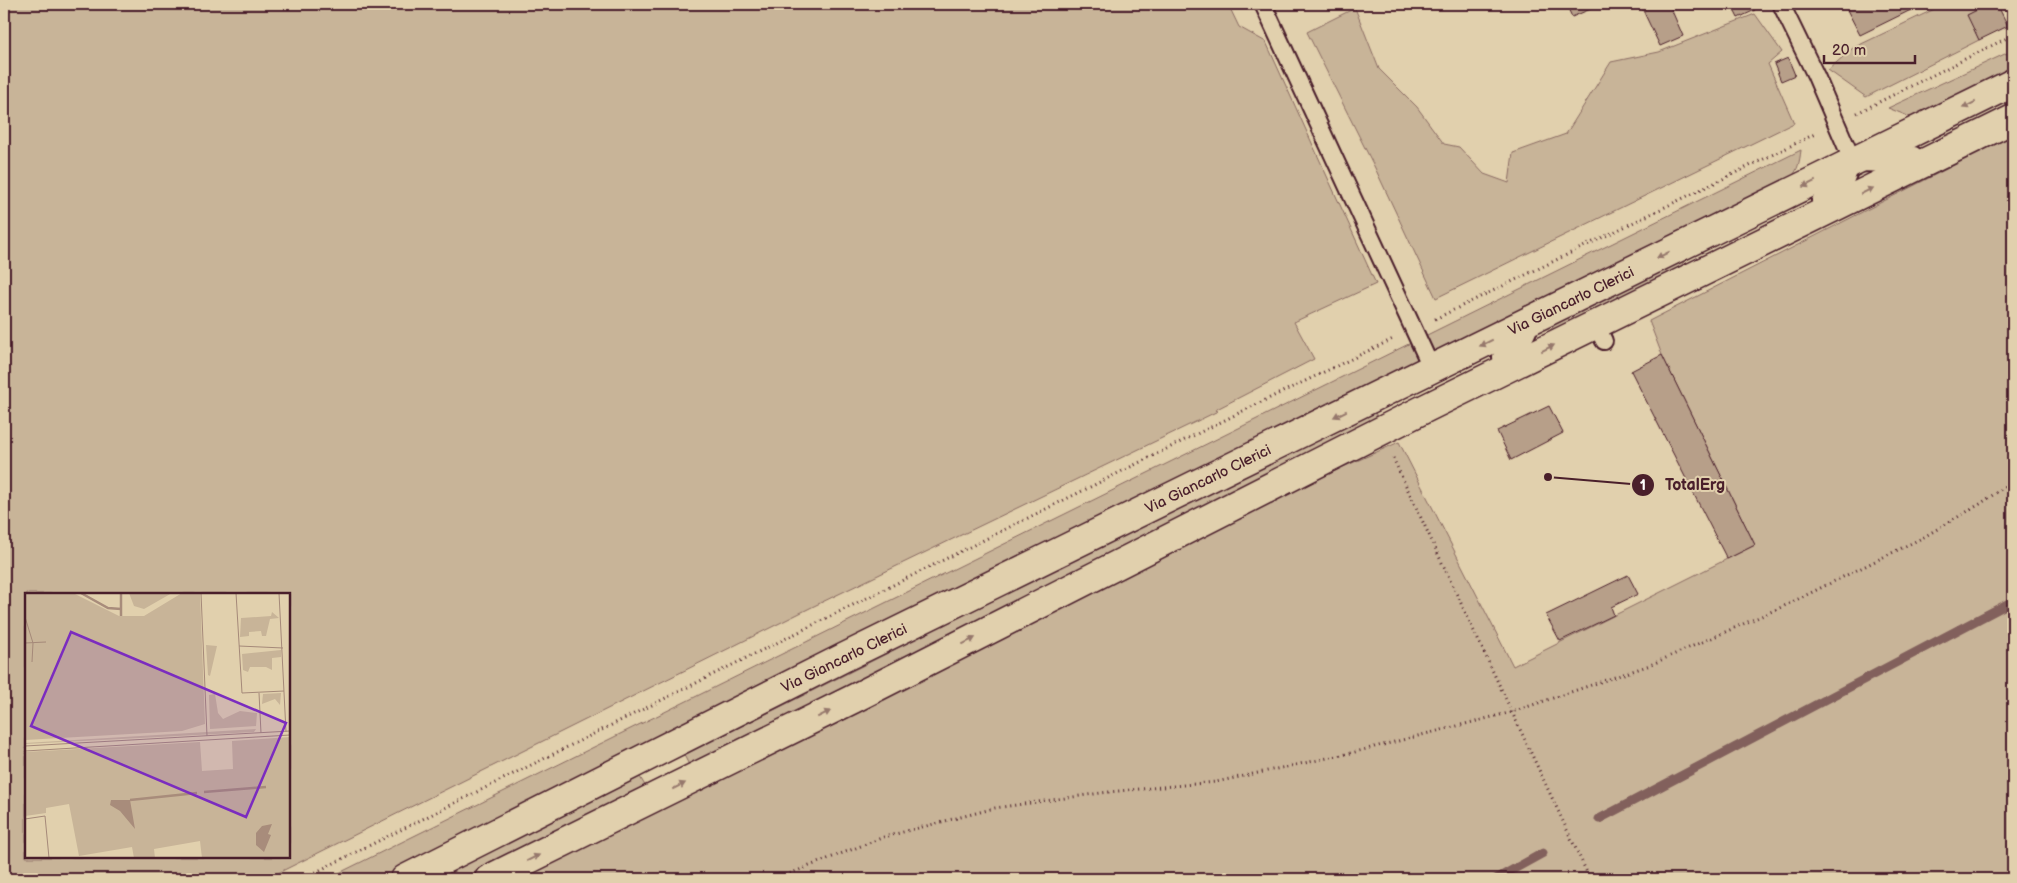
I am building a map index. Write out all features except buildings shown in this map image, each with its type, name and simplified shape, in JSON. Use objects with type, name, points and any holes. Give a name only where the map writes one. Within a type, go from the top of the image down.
[{"type":"street","name":"Via Giancarlo Clerici","points":[[405,879],[845,657],[2013,83]]},
{"type":"street","points":[[489,879],[853,700],[1382,432],[1431,416],[1600,333],[1686,280],[2013,119]]},
{"type":"lane","points":[[1263,4],[1432,369]]},
{"type":"lane","points":[[1686,280],[1700,263],[1715,252],[1828,197],[1843,186],[1853,162],[1816,76],[1781,4]]},
{"type":"lane","points":[[1853,162],[1877,165],[1900,162],[2013,105]]},
{"type":"lane","points":[[1431,416],[1428,393],[1517,349],[1526,338],[1533,319]]},
{"type":"path","points":[[302,879],[1251,407],[1650,216],[2013,35]]},
{"type":"path","points":[[1382,432],[1590,879]]},
{"type":"path","points":[[776,879],[884,837],[995,808],[1108,792],[1216,782],[1351,752],[1512,712],[1650,665],[1784,606],[1922,538],[1980,504],[2013,481]]},
{"type":"shaded area","points":[[4,4],[1228,4],[1239,27],[1266,42],[1376,284],[1294,322],[1314,359],[1215,410],[1218,411],[814,606],[266,879],[4,879]]},
{"type":"shaded area","points":[[1945,4],[1989,4],[1968,15],[1979,40],[1866,97],[1828,70],[1853,48]]},
{"type":"shaded area","points":[[1355,8],[1379,69],[1417,107],[1444,144],[1459,147],[1484,174],[1509,183],[1513,153],[1566,134],[1611,62],[1659,52],[1755,14],[1782,52],[1768,64],[1794,123],[1436,298],[1375,168],[1307,32]]},
{"type":"shaded area","points":[[2007,53],[2013,67],[2013,73],[1918,120],[1888,108]]},
{"type":"shaded area","points":[[2013,135],[2013,879],[512,879],[1341,468],[1399,442],[1513,666],[1755,545],[1662,355],[1649,321]]},
{"type":"shaded area","points":[[1801,150],[1796,171],[1771,191],[390,879],[327,879]]},
{"type":"shaded area","points":[[1686,257],[1677,275],[1548,333],[1558,321]]},
{"type":"shaded area","points":[[1374,410],[1380,424],[691,769],[684,755]]},
{"type":"shaded area","points":[[640,777],[647,789],[467,879],[434,879]]},
{"type":"waterway","points":[[1599,819],[2013,601]]},
{"type":"waterway","points":[[1496,879],[1543,853]]},
{"type":"place","name":"TotalErg","points":[[1548,477]]}]
